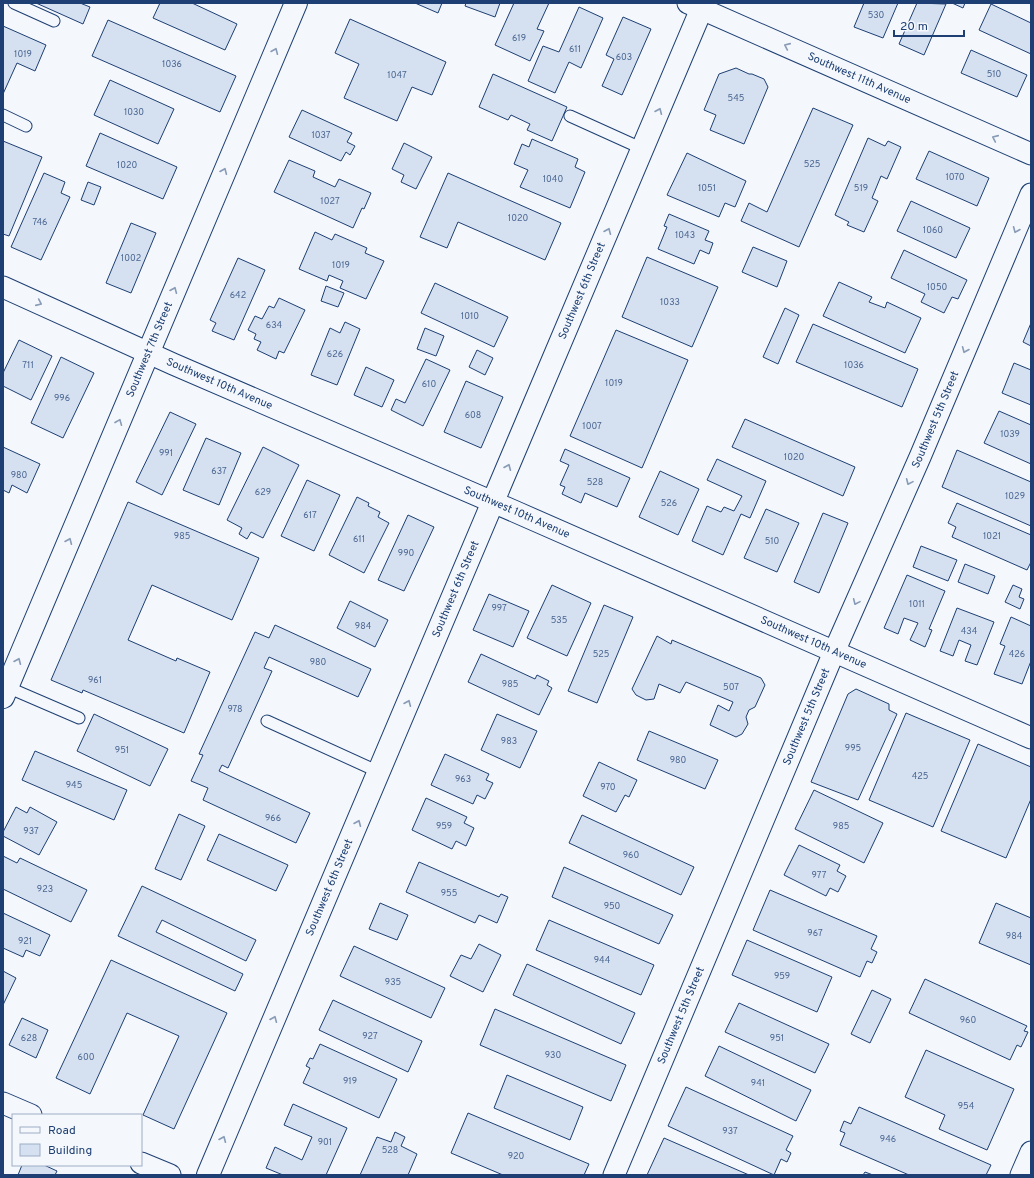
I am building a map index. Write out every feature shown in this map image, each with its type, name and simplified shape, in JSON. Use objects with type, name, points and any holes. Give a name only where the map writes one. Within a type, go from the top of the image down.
[{"type":"street","name":"Southwest 7th Street","points":[[5,692],[296,3]]},
{"type":"street","name":"Southwest 6th Street","points":[[208,1175],[643,148],[698,5]]},
{"type":"street","name":"Southwest 11th Avenue","points":[[698,5],[1031,154]]},
{"type":"street","name":"Southwest 5th Street","points":[[614,1175],[834,652],[920,457],[1031,194]]},
{"type":"street","name":"Southwest 10th Avenue","points":[[3,287],[148,352],[1031,738]]},
{"type":"street","points":[[5,1109],[27,1114]]},
{"type":"street","points":[[1021,1175],[1031,1152]]},
{"type":"street","points":[[142,1162],[170,1175]]},
{"type":"lane","points":[[14,3],[54,21]]},
{"type":"lane","points":[[3,115],[26,126]]},
{"type":"lane","points":[[570,116],[643,148]]},
{"type":"lane","points":[[5,692],[79,718]]},
{"type":"lane","points":[[267,721],[379,772]]},
{"type":"building","points":[[36,3],[80,3],[90,7],[83,24]]},
{"type":"building","points":[[160,3],[192,3],[237,24],[225,50],[153,18]]},
{"type":"building","points":[[415,3],[442,3],[438,13]]},
{"type":"building","points":[[466,3],[500,3],[495,17],[465,6]]},
{"type":"building","points":[[514,3],[549,3],[537,29],[544,31],[530,61],[495,45]]},
{"type":"building","points":[[864,3],[898,3],[883,38],[854,27]]},
{"type":"building","points":[[917,3],[946,4],[924,55],[899,44]]},
{"type":"building","points":[[952,3],[965,3],[963,8]]},
{"type":"building","points":[[991,4],[1031,23],[1031,54],[979,30]]},
{"type":"building","points":[[579,7],[603,18],[581,68],[569,62],[555,93],[528,81],[543,46],[559,52]]},
{"type":"building","points":[[623,17],[651,29],[622,95],[602,86],[614,59],[606,55]]},
{"type":"building","points":[[350,19],[446,62],[432,95],[412,87],[397,121],[344,98],[359,64],[335,53]]},
{"type":"building","points":[[108,20],[236,76],[220,112],[92,56]]},
{"type":"building","points":[[3,26],[46,45],[35,71],[17,63],[3,94]]},
{"type":"building","points":[[971,50],[1027,75],[1017,97],[961,73]]},
{"type":"building","points":[[736,68],[764,79],[768,87],[744,144],[710,130],[716,115],[704,110],[719,74]]},
{"type":"building","points":[[493,74],[567,107],[552,141],[527,130],[530,124],[511,115],[508,120],[479,107]]},
{"type":"building","points":[[110,80],[174,109],[158,144],[94,115]]},
{"type":"building","points":[[813,108],[853,125],[799,247],[741,221],[749,203],[767,212]]},
{"type":"building","points":[[302,110],[352,133],[347,142],[355,146],[350,155],[346,152],[341,161],[289,137]]},
{"type":"building","points":[[100,133],[177,167],[163,199],[86,166]]},
{"type":"building","points":[[868,138],[885,146],[888,141],[901,147],[887,179],[881,176],[872,198],[878,201],[864,232],[847,225],[849,222],[835,215]]},
{"type":"building","points":[[532,139],[578,159],[575,167],[585,172],[570,208],[520,187],[528,170],[514,164],[522,144],[529,147]]},
{"type":"building","points":[[3,141],[42,157],[9,236],[3,234]]},
{"type":"building","points":[[404,143],[432,157],[416,189],[401,182],[404,175],[392,169]]},
{"type":"building","points":[[929,151],[989,178],[977,206],[916,179]]},
{"type":"building","points":[[687,153],[746,181],[735,207],[725,203],[719,217],[667,195]]},
{"type":"building","points":[[289,160],[315,171],[313,177],[335,187],[339,179],[371,193],[353,228],[274,192]]},
{"type":"building","points":[[44,173],[65,182],[61,193],[70,197],[41,260],[11,247]]},
{"type":"building","points":[[448,173],[561,223],[545,260],[458,222],[447,248],[420,237]]},
{"type":"building","points":[[88,182],[101,187],[94,205],[81,200]]},
{"type":"building","points":[[911,201],[970,228],[956,258],[897,231]]},
{"type":"building","points":[[669,214],[709,231],[705,240],[713,243],[709,254],[700,250],[694,264],[658,249],[667,227],[664,226]]},
{"type":"building","points":[[131,223],[156,233],[131,293],[106,283]]},
{"type":"building","points":[[315,232],[332,240],[335,234],[367,248],[365,253],[384,261],[366,299],[340,288],[343,281],[329,275],[327,281],[299,269]]},
{"type":"building","points":[[753,247],[787,261],[777,287],[742,272]]},
{"type":"building","points":[[904,250],[967,280],[958,299],[952,297],[944,313],[921,302],[925,294],[891,278]]},
{"type":"building","points":[[647,257],[718,287],[692,347],[622,317]]},
{"type":"building","points":[[238,258],[265,270],[234,340],[212,331],[216,323],[210,320]]},
{"type":"building","points":[[839,282],[872,297],[869,302],[885,308],[887,302],[921,318],[905,353],[823,316]]},
{"type":"building","points":[[435,283],[508,317],[494,347],[421,313]]},
{"type":"building","points":[[326,286],[344,293],[338,307],[321,301]]},
{"type":"building","points":[[279,298],[305,310],[284,353],[279,351],[276,359],[257,350],[261,342],[254,339],[256,334],[248,330],[255,316],[262,319],[269,306],[274,308]]},
{"type":"building","points":[[785,308],[799,315],[778,364],[763,357]]},
{"type":"building","points":[[345,322],[360,329],[337,385],[311,375],[330,328],[340,333]]},
{"type":"building","points":[[1031,323],[1031,346],[1023,342]]},
{"type":"building","points":[[813,324],[918,369],[902,407],[796,362]]},
{"type":"building","points":[[425,328],[444,336],[436,356],[417,349]]},
{"type":"building","points":[[616,330],[688,360],[642,468],[570,436]]},
{"type":"building","points":[[19,340],[52,356],[31,400],[3,386],[3,373]]},
{"type":"building","points":[[477,350],[493,358],[485,375],[469,367]]},
{"type":"building","points":[[61,357],[94,373],[63,438],[31,423]]},
{"type":"building","points":[[426,359],[450,370],[423,426],[391,410],[396,399],[405,403]]},
{"type":"building","points":[[1014,363],[1031,370],[1031,405],[1002,393]]},
{"type":"building","points":[[366,367],[394,380],[382,407],[354,395]]},
{"type":"building","points":[[466,381],[503,397],[481,448],[444,432]]},
{"type":"building","points":[[999,411],[1031,425],[1031,464],[984,443]]},
{"type":"building","points":[[170,412],[196,424],[162,495],[136,482]]},
{"type":"building","points":[[745,419],[855,467],[843,496],[732,447]]},
{"type":"building","points":[[206,438],[241,453],[219,505],[183,490]]},
{"type":"building","points":[[3,447],[40,464],[27,493],[12,485],[9,493],[3,490]]},
{"type":"building","points":[[263,447],[299,465],[263,538],[251,532],[247,539],[239,534],[242,528],[227,520]]},
{"type":"building","points":[[565,449],[630,478],[617,507],[585,493],[581,503],[562,494],[565,487],[560,485],[569,465],[560,461]]},
{"type":"building","points":[[957,450],[1031,482],[1031,526],[942,487]]},
{"type":"building","points":[[717,459],[766,481],[750,518],[741,514],[723,555],[692,541],[707,506],[721,512],[724,507],[734,511],[742,496],[707,480]]},
{"type":"building","points":[[660,471],[699,489],[678,535],[639,517]]},
{"type":"building","points":[[307,480],[340,495],[314,551],[281,536]]},
{"type":"building","points":[[357,497],[369,503],[368,506],[380,512],[378,517],[389,523],[364,573],[329,555]]},
{"type":"building","points":[[128,502],[259,558],[232,620],[152,585],[128,640],[176,661],[177,658],[210,672],[184,733],[83,690],[82,693],[51,680]]},
{"type":"building","points":[[957,503],[1031,535],[1031,562],[1027,570],[952,537],[956,527],[948,523]]},
{"type":"building","points":[[766,509],[799,523],[777,572],[744,558]]},
{"type":"building","points":[[823,513],[848,523],[819,593],[794,582]]},
{"type":"building","points":[[408,515],[434,527],[404,591],[378,580]]},
{"type":"building","points":[[921,546],[957,560],[948,581],[913,567]]},
{"type":"building","points":[[965,564],[995,576],[988,594],[958,582]]},
{"type":"building","points":[[907,575],[945,591],[929,629],[932,630],[925,647],[910,640],[918,623],[904,618],[898,634],[884,628]]},
{"type":"building","points":[[552,585],[591,603],[567,656],[527,638]]},
{"type":"building","points":[[1013,585],[1022,589],[1019,597],[1024,599],[1020,609],[1005,602]]},
{"type":"building","points":[[489,594],[529,611],[513,647],[473,630]]},
{"type":"building","points":[[350,601],[388,620],[375,647],[337,628]]},
{"type":"building","points":[[604,605],[633,617],[597,703],[568,691]]},
{"type":"building","points":[[957,608],[994,622],[977,665],[965,661],[971,645],[959,640],[953,656],[940,651]]},
{"type":"building","points":[[1011,617],[1031,626],[1031,661],[1022,684],[994,674],[1005,646],[1000,644]]},
{"type":"building","points":[[275,625],[371,669],[358,697],[269,657],[264,668],[272,671],[228,768],[222,765],[219,771],[310,813],[296,843],[203,800],[208,788],[191,781],[203,755],[199,754],[255,632],[269,638]]},
{"type":"building","points":[[657,636],[671,644],[672,640],[761,678],[765,685],[755,707],[749,710],[746,717],[748,724],[742,734],[736,737],[710,725],[718,705],[729,711],[733,702],[686,682],[680,693],[659,684],[654,699],[646,700],[636,695],[632,689]]},
{"type":"building","points":[[481,654],[535,679],[537,675],[549,681],[547,685],[552,688],[539,715],[468,682]]},
{"type":"building","points":[[856,689],[889,704],[889,710],[897,714],[858,800],[811,782],[848,694]]},
{"type":"building","points":[[906,713],[970,740],[933,827],[869,800]]},
{"type":"building","points":[[94,714],[168,749],[150,786],[77,751]]},
{"type":"building","points":[[497,714],[537,731],[520,768],[481,750]]},
{"type":"building","points":[[649,731],[718,760],[705,789],[637,760]]},
{"type":"building","points":[[978,744],[1031,767],[1031,799],[1006,858],[941,831]]},
{"type":"building","points":[[35,751],[127,790],[114,820],[22,780]]},
{"type":"building","points":[[445,754],[489,774],[486,780],[493,783],[485,799],[477,795],[473,804],[431,785]]},
{"type":"building","points":[[599,762],[637,780],[629,797],[625,795],[616,812],[583,796]]},
{"type":"building","points":[[814,790],[883,823],[864,863],[795,829]]},
{"type":"building","points":[[426,798],[467,817],[464,823],[474,828],[466,846],[456,841],[452,849],[412,830]]},
{"type":"building","points":[[16,807],[27,813],[30,807],[57,822],[39,855],[3,836],[3,832]]},
{"type":"building","points":[[179,814],[205,826],[181,880],[155,869]]},
{"type":"building","points":[[582,815],[694,867],[681,895],[569,843]]},
{"type":"building","points":[[219,834],[288,865],[276,891],[207,860]]},
{"type":"building","points":[[799,845],[840,865],[837,871],[846,876],[838,892],[830,888],[826,896],[784,875]]},
{"type":"building","points":[[3,856],[17,863],[20,858],[87,890],[71,922],[3,889]]},
{"type":"building","points":[[419,862],[499,897],[501,894],[508,897],[497,923],[479,915],[475,923],[406,892]]},
{"type":"building","points":[[564,867],[673,915],[659,944],[552,897]]},
{"type":"building","points":[[142,886],[256,940],[246,961],[162,920],[156,932],[243,974],[235,991],[118,936]]},
{"type":"building","points":[[770,890],[877,936],[871,949],[877,952],[872,963],[867,961],[860,977],[753,930]]},
{"type":"building","points":[[380,903],[408,915],[397,940],[369,929]]},
{"type":"building","points":[[996,903],[1031,918],[1031,965],[979,943]]},
{"type":"building","points":[[3,913],[50,935],[40,956],[26,950],[23,957],[3,948]]},
{"type":"building","points":[[549,920],[654,965],[641,995],[536,950]]},
{"type":"building","points":[[747,940],[832,977],[817,1012],[732,975]]},
{"type":"building","points":[[479,944],[501,955],[483,992],[450,976],[461,955],[471,959]]},
{"type":"building","points":[[354,946],[445,988],[431,1018],[340,976]]},
{"type":"building","points":[[111,960],[227,1013],[174,1129],[143,1115],[179,1036],[127,1013],[90,1094],[56,1078]]},
{"type":"building","points":[[527,964],[635,1013],[621,1044],[513,995]]},
{"type":"building","points":[[3,971],[16,978],[3,1005]]},
{"type":"building","points":[[925,979],[1027,1026],[1024,1031],[1028,1032],[1021,1047],[1017,1045],[1010,1060],[909,1013]]},
{"type":"building","points":[[872,990],[891,999],[870,1043],[851,1034]]},
{"type":"building","points":[[333,1000],[422,1041],[408,1072],[319,1030]]},
{"type":"building","points":[[739,1003],[829,1044],[815,1073],[725,1032]]},
{"type":"building","points":[[495,1009],[626,1065],[611,1101],[480,1045]]},
{"type":"building","points":[[22,1018],[48,1030],[36,1058],[9,1045]]},
{"type":"building","points":[[320,1044],[397,1079],[379,1118],[303,1083],[310,1068],[306,1066],[310,1058],[313,1059]]},
{"type":"building","points":[[719,1046],[811,1090],[796,1121],[705,1076]]},
{"type":"building","points":[[926,1050],[1014,1089],[987,1150],[939,1129],[945,1115],[905,1097]]},
{"type":"building","points":[[507,1075],[583,1107],[570,1140],[494,1108]]},
{"type":"building","points":[[686,1087],[793,1136],[786,1150],[791,1153],[787,1162],[781,1159],[774,1175],[668,1126]]},
{"type":"building","points":[[293,1104],[347,1128],[326,1175],[283,1175],[266,1168],[275,1147],[302,1160],[312,1137],[284,1125]]},
{"type":"building","points":[[859,1107],[991,1165],[986,1175],[909,1175],[840,1145],[845,1133],[840,1131],[844,1121],[851,1124]]},
{"type":"building","points":[[468,1113],[589,1164],[584,1175],[503,1175],[451,1153]]},
{"type":"building","points":[[395,1132],[405,1137],[401,1146],[417,1154],[408,1175],[360,1175],[377,1137],[391,1142]]},
{"type":"building","points":[[664,1138],[749,1175],[647,1175]]},
{"type":"building","points":[[22,1166],[46,1166],[57,1171],[55,1175],[18,1175]]},
{"type":"building","points":[[865,1172],[873,1175],[863,1175]]}]
